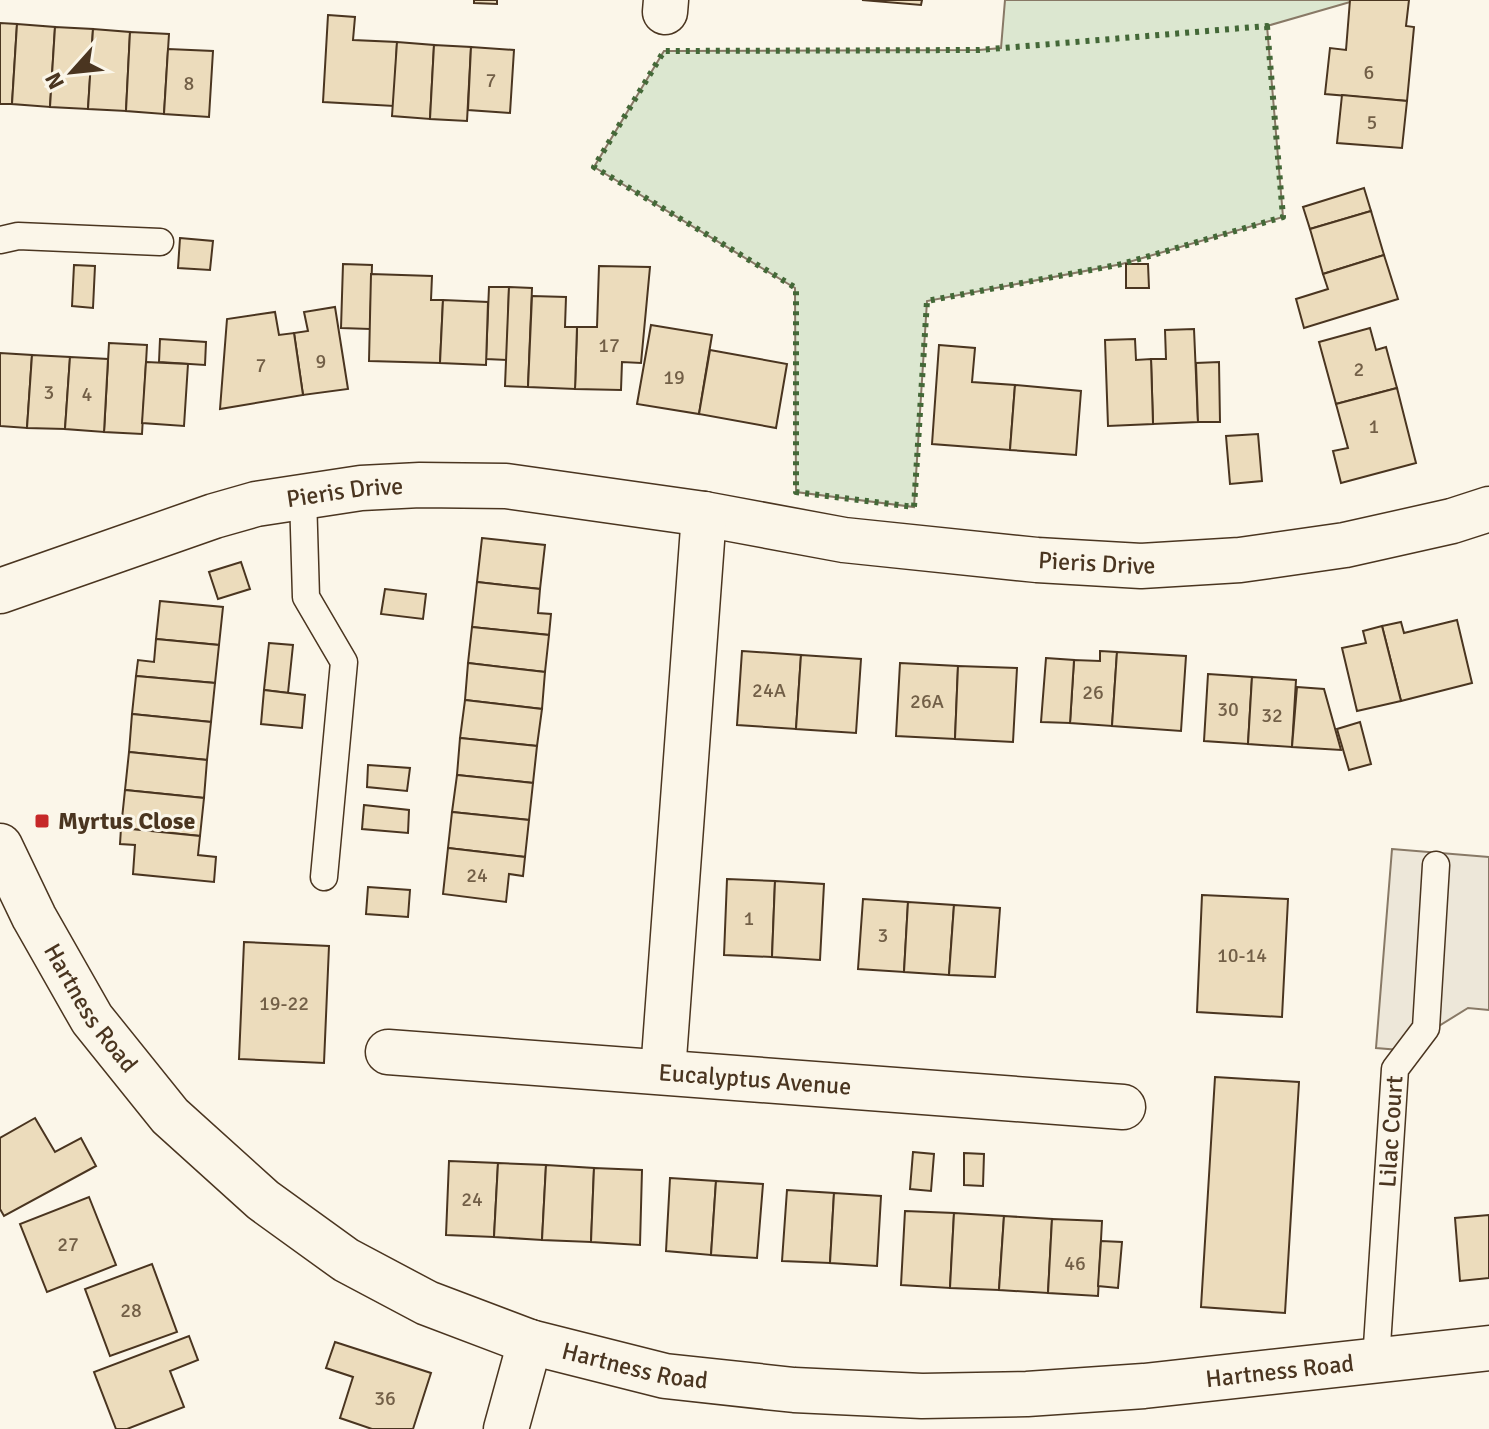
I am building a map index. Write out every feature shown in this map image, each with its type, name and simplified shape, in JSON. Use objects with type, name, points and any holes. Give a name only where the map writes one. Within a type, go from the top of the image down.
[{"type":"street","name":"Pieris Drive","points":[[0,591],[256,504],[361,488],[506,486],[704,514],[844,540],[1037,560],[1141,566],[1240,560],[1345,545],[1452,521],[1489,509]]},
{"type":"street","points":[[663,1072],[704,514]]},
{"type":"street","name":"Hartness Road","points":[[0,846],[34,917],[92,1019],[170,1116],[263,1200],[346,1260],[427,1303],[530,1342],[665,1376],[794,1390],[922,1396],[1027,1394],[1144,1386],[1489,1348]]},
{"type":"street","name":"Eucalyptus Avenue","points":[[388,1052],[1123,1107]]},
{"type":"street","points":[[506,1429],[530,1342]]},
{"type":"lane","points":[[0,240],[18,236],[160,242]]},
{"type":"lane","points":[[303,496],[306,597],[344,662],[324,877]]},
{"type":"lane","name":"Lilac Court","points":[[1376,1361],[1395,1069],[1426,1028],[1436,865]]},
{"type":"green space","points":[[1005,0],[1357,0],[1267,26],[1283,217],[1122,264],[927,301],[914,507],[796,492],[795,288],[594,167],[664,51],[1001,48]]},
{"type":"shaded area","points":[[1392,849],[1489,857],[1489,1010],[1468,1008],[1400,1050],[1376,1048]]},
{"type":"building","points":[[474,0],[497,0],[497,4],[474,3]]},
{"type":"building","points":[[862,0],[922,0],[921,5]]},
{"type":"building","points":[[1350,0],[1409,0],[1406,26],[1414,27],[1407,101],[1325,94],[1330,48],[1346,50]]},
{"type":"building","points":[[328,15],[355,17],[353,40],[397,42],[394,106],[323,102]]},
{"type":"building","points":[[0,23],[17,24],[12,104],[0,104]]},
{"type":"building","points":[[17,24],[55,27],[50,107],[12,104]]},
{"type":"building","points":[[55,27],[93,29],[88,109],[50,107]]},
{"type":"building","points":[[93,29],[130,32],[126,111],[88,109]]},
{"type":"building","points":[[130,32],[169,34],[164,114],[126,111]]},
{"type":"building","points":[[397,42],[434,45],[430,119],[392,116]]},
{"type":"building","points":[[434,45],[471,47],[467,121],[430,119]]},
{"type":"building","points":[[471,47],[514,50],[510,113],[468,110]]},
{"type":"building","points":[[168,49],[213,51],[209,117],[164,114]]},
{"type":"building","points":[[1342,95],[1407,101],[1402,148],[1337,143]]},
{"type":"building","points":[[1364,188],[1371,211],[1310,229],[1303,207]]},
{"type":"building","points":[[1371,211],[1384,255],[1323,274],[1310,229]]},
{"type":"building","points":[[180,238],[213,241],[210,270],[178,268]]},
{"type":"building","points":[[1384,255],[1398,299],[1304,328],[1296,299],[1328,289],[1323,274]]},
{"type":"building","points":[[343,264],[372,265],[370,329],[341,328]]},
{"type":"building","points":[[1126,264],[1148,264],[1149,288],[1126,288]]},
{"type":"building","points":[[74,265],[95,266],[93,308],[72,306]]},
{"type":"building","points":[[599,266],[650,267],[641,363],[622,362],[621,390],[575,389],[577,327],[597,327]]},
{"type":"building","points":[[371,274],[432,276],[431,300],[443,300],[440,363],[369,361]]},
{"type":"building","points":[[489,287],[509,287],[507,360],[486,359]]},
{"type":"building","points":[[509,287],[532,288],[528,387],[505,386]]},
{"type":"building","points":[[532,296],[566,297],[565,327],[577,327],[575,389],[528,387]]},
{"type":"building","points":[[443,300],[488,302],[486,365],[440,363]]},
{"type":"building","points":[[335,307],[348,389],[303,395],[294,333],[308,331],[304,312]]},
{"type":"building","points":[[275,312],[279,335],[294,333],[303,395],[220,409],[227,319]]},
{"type":"building","points":[[651,325],[712,335],[699,414],[637,404]]},
{"type":"building","points":[[1370,328],[1376,350],[1386,347],[1397,388],[1336,404],[1319,342]]},
{"type":"building","points":[[1194,329],[1198,422],[1153,424],[1151,359],[1166,359],[1165,330]]},
{"type":"building","points":[[160,339],[206,342],[205,365],[159,362]]},
{"type":"building","points":[[1135,339],[1136,360],[1151,359],[1153,424],[1108,426],[1105,340]]},
{"type":"building","points":[[109,343],[147,345],[142,434],[104,432]]},
{"type":"building","points":[[939,345],[975,348],[972,382],[1015,385],[1010,450],[932,444]]},
{"type":"building","points":[[710,350],[787,364],[776,428],[699,414]]},
{"type":"building","points":[[0,353],[32,355],[27,428],[0,426]]},
{"type":"building","points":[[32,355],[70,357],[65,429],[27,428]]},
{"type":"building","points":[[70,357],[108,359],[104,432],[65,429]]},
{"type":"building","points":[[146,362],[188,364],[184,426],[142,423]]},
{"type":"building","points":[[1219,362],[1220,422],[1198,422],[1196,363]]},
{"type":"building","points":[[1015,385],[1081,391],[1076,455],[1010,450]]},
{"type":"building","points":[[1397,388],[1416,463],[1341,483],[1333,451],[1348,448],[1336,404]]},
{"type":"building","points":[[1258,434],[1262,481],[1230,484],[1226,436]]},
{"type":"building","points":[[482,538],[545,545],[540,589],[477,582]]},
{"type":"building","points":[[241,562],[250,589],[218,599],[209,572]]},
{"type":"building","points":[[477,582],[540,589],[538,613],[551,614],[549,635],[472,627]]},
{"type":"building","points":[[385,589],[426,594],[423,619],[381,614]]},
{"type":"building","points":[[160,601],[223,607],[219,645],[156,639]]},
{"type":"building","points":[[1457,620],[1472,683],[1401,701],[1382,626],[1401,622],[1404,633]]},
{"type":"building","points":[[1382,626],[1401,701],[1357,711],[1342,648],[1366,643],[1363,631]]},
{"type":"building","points":[[472,627],[549,635],[545,672],[468,663]]},
{"type":"building","points":[[156,639],[219,645],[215,683],[136,676],[138,660],[154,662]]},
{"type":"building","points":[[269,643],[293,645],[288,693],[264,690]]},
{"type":"building","points":[[742,651],[801,655],[796,729],[737,725]]},
{"type":"building","points":[[1100,651],[1117,652],[1112,726],[1070,723],[1074,660],[1100,661]]},
{"type":"building","points":[[1117,652],[1186,656],[1181,731],[1112,726]]},
{"type":"building","points":[[801,655],[861,659],[856,733],[796,729]]},
{"type":"building","points":[[1046,658],[1074,660],[1070,723],[1041,722]]},
{"type":"building","points":[[468,663],[545,672],[542,709],[465,700]]},
{"type":"building","points":[[900,663],[958,666],[955,739],[896,736]]},
{"type":"building","points":[[958,666],[1017,668],[1013,742],[955,739]]},
{"type":"building","points":[[1208,674],[1252,677],[1248,744],[1204,741]]},
{"type":"building","points":[[136,676],[215,683],[211,722],[132,714]]},
{"type":"building","points":[[1252,677],[1296,680],[1292,747],[1248,744]]},
{"type":"building","points":[[1297,687],[1324,689],[1341,750],[1292,747]]},
{"type":"building","points":[[264,690],[305,695],[302,728],[261,724]]},
{"type":"building","points":[[465,700],[542,709],[537,746],[460,738]]},
{"type":"building","points":[[132,714],[211,722],[207,760],[129,752]]},
{"type":"building","points":[[1360,722],[1371,764],[1349,770],[1337,729]]},
{"type":"building","points":[[460,738],[537,746],[533,783],[457,775]]},
{"type":"building","points":[[129,752],[207,760],[204,798],[125,790]]},
{"type":"building","points":[[368,765],[410,768],[407,791],[367,787]]},
{"type":"building","points":[[457,775],[533,783],[529,820],[452,812]]},
{"type":"building","points":[[125,790],[204,798],[200,836],[121,828]]},
{"type":"building","points":[[364,805],[409,810],[408,833],[362,829]]},
{"type":"building","points":[[452,812],[529,820],[525,857],[448,848]]},
{"type":"building","points":[[121,828],[200,836],[198,855],[216,857],[214,882],[133,874],[135,845],[120,844]]},
{"type":"building","points":[[448,848],[525,857],[523,876],[509,874],[506,902],[443,894]]},
{"type":"building","points":[[727,879],[775,881],[772,957],[724,955]]},
{"type":"building","points":[[775,881],[824,884],[820,960],[772,957]]},
{"type":"building","points":[[368,887],[410,890],[408,917],[366,914]]},
{"type":"building","points":[[1202,895],[1288,899],[1282,1017],[1197,1012]]},
{"type":"building","points":[[863,899],[908,902],[904,972],[858,969]]},
{"type":"building","points":[[908,902],[954,905],[949,975],[904,972]]},
{"type":"building","points":[[954,905],[1000,908],[995,977],[949,975]]},
{"type":"building","points":[[244,942],[329,946],[324,1063],[239,1059]]},
{"type":"building","points":[[1215,1077],[1299,1082],[1285,1313],[1201,1307]]},
{"type":"building","points":[[35,1118],[55,1152],[81,1138],[96,1166],[4,1216],[0,1209],[0,1138]]},
{"type":"building","points":[[913,1152],[934,1154],[931,1191],[910,1189]]},
{"type":"building","points":[[964,1153],[984,1154],[983,1186],[964,1185]]},
{"type":"building","points":[[449,1161],[498,1163],[494,1237],[446,1235]]},
{"type":"building","points":[[498,1163],[546,1165],[542,1240],[494,1237]]},
{"type":"building","points":[[546,1165],[594,1168],[591,1242],[542,1240]]},
{"type":"building","points":[[594,1168],[642,1170],[640,1245],[591,1242]]},
{"type":"building","points":[[670,1178],[716,1181],[711,1255],[666,1251]]},
{"type":"building","points":[[716,1181],[763,1184],[757,1258],[711,1255]]},
{"type":"building","points":[[787,1190],[834,1193],[830,1263],[782,1261]]},
{"type":"building","points":[[834,1193],[881,1196],[877,1266],[830,1263]]},
{"type":"building","points":[[89,1197],[116,1265],[47,1292],[20,1224]]},
{"type":"building","points":[[905,1211],[954,1213],[950,1288],[901,1285]]},
{"type":"building","points":[[954,1213],[1004,1216],[999,1290],[950,1288]]},
{"type":"building","points":[[1489,1215],[1489,1278],[1460,1281],[1455,1218]]},
{"type":"building","points":[[1004,1216],[1052,1219],[1048,1293],[999,1290]]},
{"type":"building","points":[[1052,1219],[1102,1221],[1098,1296],[1048,1293]]},
{"type":"building","points":[[1101,1241],[1122,1242],[1118,1288],[1098,1286]]},
{"type":"building","points":[[152,1264],[177,1332],[110,1356],[85,1289]]},
{"type":"building","points":[[189,1336],[198,1360],[170,1371],[184,1407],[127,1429],[116,1429],[94,1372]]},
{"type":"building","points":[[335,1342],[431,1373],[413,1429],[372,1429],[340,1418],[353,1377],[326,1368]]},
{"type":"hedge","points":[[1267,26],[1283,217],[1122,264],[927,301],[914,507],[796,492],[796,288],[594,167],[664,51],[979,50],[1267,26]]},
{"type":"place","name":"Myrtus Close","points":[[42,821]]}]
